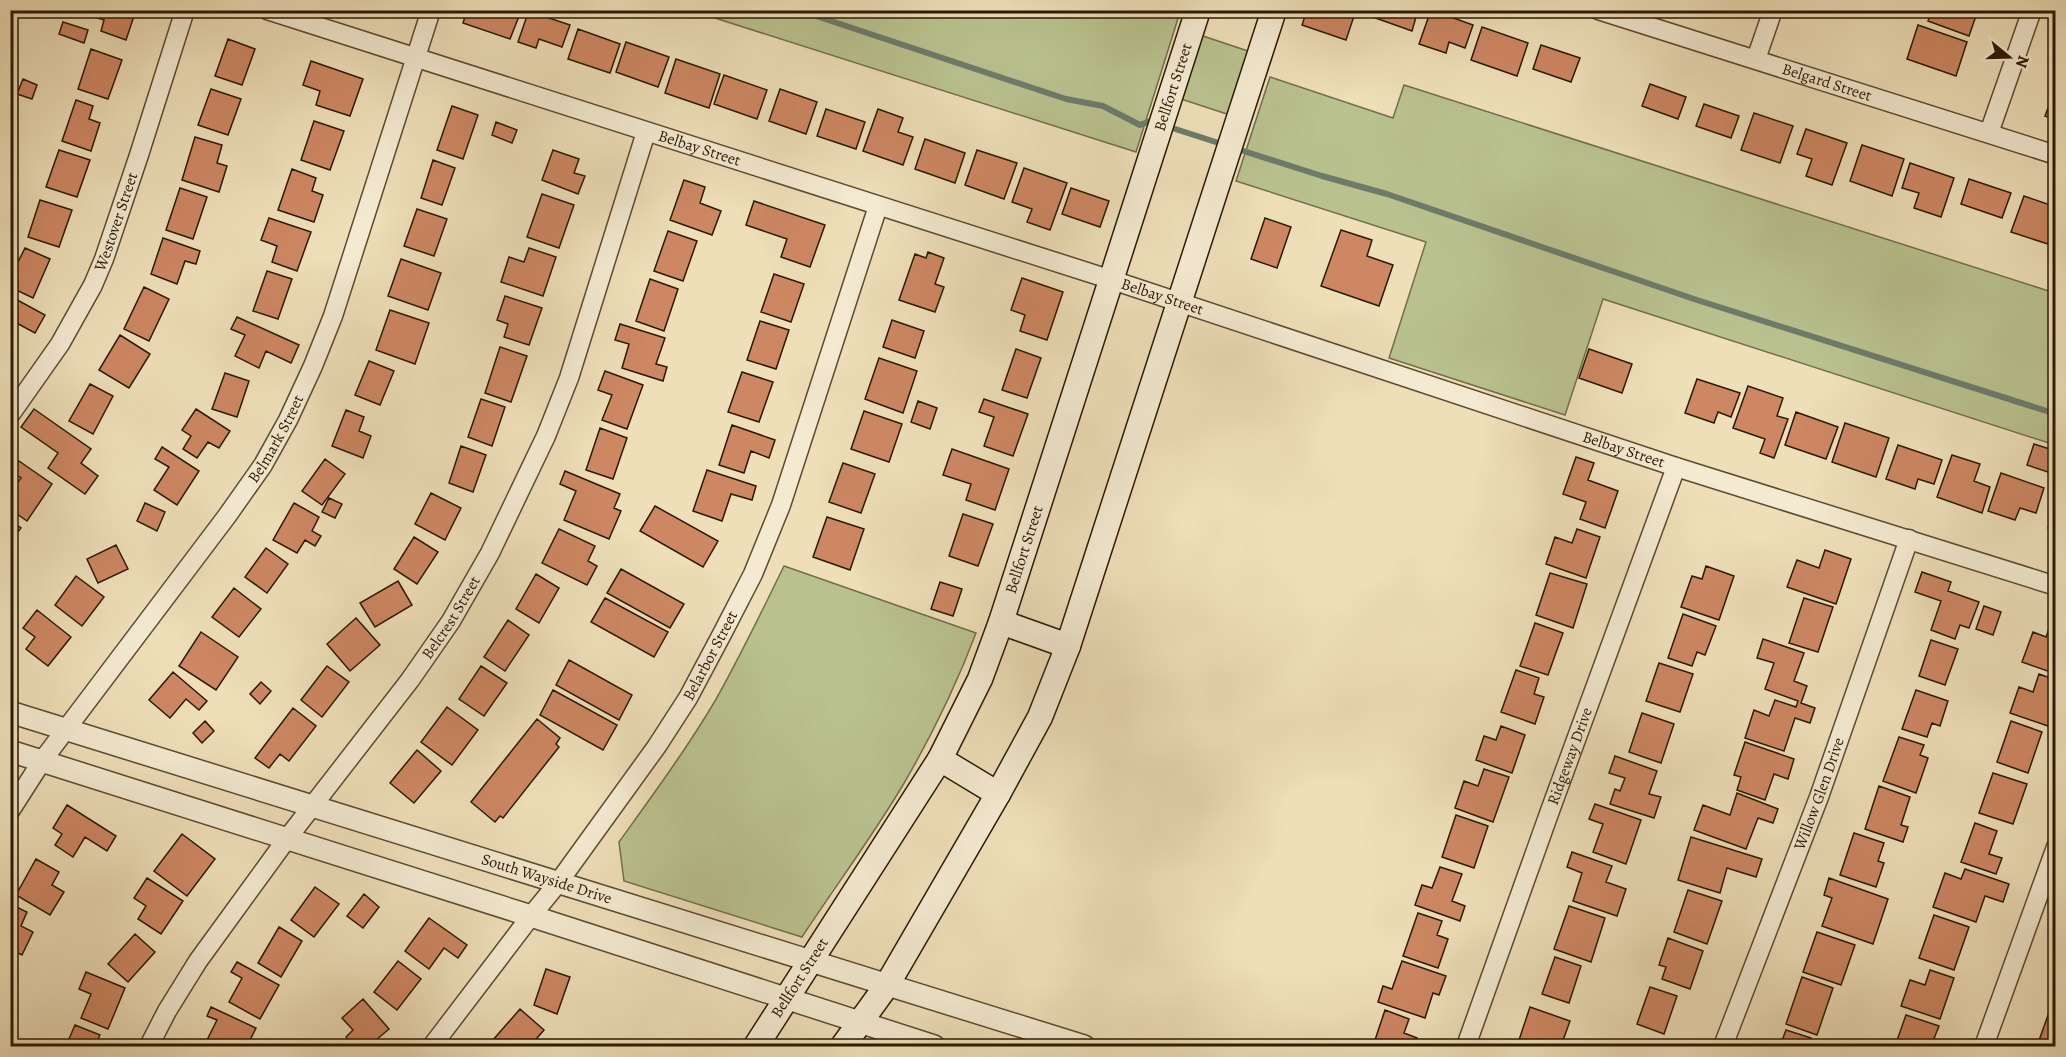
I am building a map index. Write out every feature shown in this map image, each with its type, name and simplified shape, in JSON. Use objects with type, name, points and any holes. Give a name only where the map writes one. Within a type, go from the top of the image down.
[{"type":"main road","name":"Bellfort Street","points":[[756,1047],[940,759],[980,679],[1001,622],[1198,10]]},
{"type":"main road","points":[[843,1047],[887,985],[1040,717],[1068,646],[1274,10]]},
{"type":"main road","points":[[1001,622],[1068,646]]},
{"type":"main road","points":[[940,759],[998,794]]},
{"type":"street","name":"Westover Street","points":[[10,416],[60,344],[93,285],[104,260],[140,155],[185,10]]},
{"type":"street","name":"Belbay Street","points":[[267,10],[1112,279],[1676,467],[2055,586]]},
{"type":"street","name":"Belmark Street","points":[[10,811],[42,761],[227,516],[263,465],[288,420],[333,315],[431,10]]},
{"type":"street","name":"Belgard Street","points":[[1598,10],[2055,155]]},
{"type":"street","points":[[1756,59],[1773,10]]},
{"type":"street","points":[[1989,134],[2032,10]]},
{"type":"street","name":"Belcrest Street","points":[[149,1047],[167,1011],[198,961],[286,840],[410,680],[451,621],[490,553],[546,436],[569,378],[646,132]]},
{"type":"street","name":"Belarbor Street","points":[[432,1047],[558,883],[657,746],[688,698],[753,574],[781,505],[878,206]]},
{"type":"street","name":"Ridgeway Drive","points":[[1466,1047],[1676,467]]},
{"type":"street","name":"Willow Glen Drive","points":[[1723,1047],[1823,786],[1909,539]]},
{"type":"street","name":"South Wayside Drive","points":[[10,712],[315,805],[1084,1047]]},
{"type":"street","points":[[10,751],[531,916],[934,1047]]},
{"type":"street","points":[[1984,1047],[2055,847]]},
{"type":"green space","points":[[693,11],[1180,12],[1136,152]]},
{"type":"green space","points":[[1200,35],[1251,52],[1230,115],[1181,99]]},
{"type":"green space","points":[[1270,77],[1393,118],[1404,85],[2055,293],[2055,445],[1603,299],[1565,415],[1389,358],[1426,242],[1236,181]]},
{"type":"green space","points":[[784,566],[976,633],[942,711],[903,785],[802,937],[624,881],[619,842],[681,755],[715,701]]},
{"type":"building","points":[[93,10],[136,10],[126,40],[101,31],[104,20],[91,16]]},
{"type":"building","points":[[467,10],[521,11],[510,39],[463,23]]},
{"type":"building","points":[[529,10],[545,10],[543,16],[570,25],[562,47],[539,39],[536,48],[518,42]]},
{"type":"building","points":[[1307,10],[1356,10],[1346,40],[1302,25]]},
{"type":"building","points":[[1372,10],[1418,10],[1412,31],[1370,16]]},
{"type":"building","points":[[1431,10],[1473,25],[1465,48],[1449,42],[1446,53],[1419,44]]},
{"type":"building","points":[[1932,10],[1978,10],[1969,36],[1928,21]]},
{"type":"building","points":[[63,22],[88,30],[84,43],[59,34]]},
{"type":"building","points":[[1918,25],[1967,42],[1956,76],[1907,59]]},
{"type":"building","points":[[1482,27],[1528,43],[1517,76],[1471,60]]},
{"type":"building","points":[[578,29],[620,44],[610,73],[568,59]]},
{"type":"building","points":[[228,39],[255,49],[242,85],[215,76]]},
{"type":"building","points":[[626,42],[669,57],[658,87],[616,72]]},
{"type":"building","points":[[1541,45],[1580,58],[1571,82],[1533,69]]},
{"type":"building","points":[[91,49],[122,60],[108,99],[78,89]]},
{"type":"building","points":[[676,59],[720,74],[709,108],[665,93]]},
{"type":"building","points":[[311,61],[363,79],[350,116],[316,105],[320,91],[303,85]]},
{"type":"building","points":[[724,75],[767,90],[757,119],[714,104]]},
{"type":"building","points":[[23,79],[37,85],[32,99],[17,94]]},
{"type":"building","points":[[1650,84],[1686,97],[1678,119],[1642,106]]},
{"type":"building","points":[[2056,87],[2056,120],[2045,116]]},
{"type":"building","points":[[211,89],[241,99],[228,135],[198,125]]},
{"type":"building","points":[[780,89],[817,102],[806,134],[769,121]]},
{"type":"building","points":[[76,100],[93,106],[89,119],[100,123],[91,151],[62,141]]},
{"type":"building","points":[[1704,104],[1739,116],[1731,138],[1696,126]]},
{"type":"building","points":[[452,106],[478,115],[463,159],[437,150]]},
{"type":"building","points":[[826,109],[865,122],[856,149],[817,136]]},
{"type":"building","points":[[878,109],[903,118],[898,132],[913,137],[903,165],[863,151]]},
{"type":"building","points":[[1754,113],[1793,126],[1780,163],[1741,150]]},
{"type":"building","points":[[314,121],[344,131],[330,170],[301,160]]},
{"type":"building","points":[[496,122],[517,130],[512,143],[492,135]]},
{"type":"building","points":[[1806,129],[1847,143],[1832,185],[1806,176],[1812,159],[1797,154]]},
{"type":"building","points":[[195,137],[222,145],[217,163],[227,166],[219,192],[182,180]]},
{"type":"building","points":[[925,139],[965,153],[955,183],[915,169]]},
{"type":"building","points":[[1862,145],[1904,159],[1892,196],[1850,181]]},
{"type":"building","points":[[59,150],[90,160],[77,197],[46,187]]},
{"type":"building","points":[[553,150],[579,159],[574,173],[585,176],[578,194],[542,180]]},
{"type":"building","points":[[977,150],[1017,163],[1004,199],[965,185]]},
{"type":"building","points":[[433,160],[455,168],[442,205],[421,198]]},
{"type":"building","points":[[1910,163],[1954,178],[1941,217],[1914,208],[1919,193],[1902,188]]},
{"type":"building","points":[[1024,168],[1067,183],[1050,230],[1027,222],[1032,209],[1012,202]]},
{"type":"building","points":[[292,169],[316,178],[312,191],[323,195],[314,222],[278,210]]},
{"type":"building","points":[[1969,179],[2011,193],[2002,218],[1961,204]]},
{"type":"building","points":[[684,180],[705,187],[700,203],[721,211],[712,235],[670,220]]},
{"type":"building","points":[[180,188],[207,197],[193,239],[166,230]]},
{"type":"building","points":[[1071,188],[1109,201],[1100,227],[1062,214]]},
{"type":"building","points":[[542,194],[574,205],[559,248],[527,237]]},
{"type":"building","points":[[2024,196],[2056,207],[2054,246],[2011,232]]},
{"type":"building","points":[[40,200],[72,210],[59,247],[28,237]]},
{"type":"building","points":[[754,201],[825,225],[810,267],[781,257],[787,239],[746,225]]},
{"type":"building","points":[[417,209],[447,219],[434,256],[404,246]]},
{"type":"building","points":[[269,218],[311,232],[297,271],[272,262],[277,246],[261,240]]},
{"type":"building","points":[[1265,218],[1291,227],[1277,268],[1251,259]]},
{"type":"building","points":[[1341,230],[1372,240],[1367,256],[1393,265],[1379,306],[1321,286]]},
{"type":"building","points":[[668,231],[697,241],[683,281],[654,271]]},
{"type":"building","points":[[163,238],[200,251],[196,264],[185,261],[177,284],[151,274]]},
{"type":"building","points":[[25,248],[50,259],[33,298],[10,287],[10,278]]},
{"type":"building","points":[[529,248],[556,257],[543,296],[501,282],[509,257],[524,262]]},
{"type":"building","points":[[928,252],[944,258],[935,284],[944,287],[935,312],[899,300],[915,254],[926,258]]},
{"type":"building","points":[[401,259],[441,273],[428,310],[388,296]]},
{"type":"building","points":[[267,271],[292,279],[278,319],[253,311]]},
{"type":"building","points":[[774,274],[804,284],[791,322],[761,312]]},
{"type":"building","points":[[1022,278],[1063,292],[1047,340],[1020,331],[1025,315],[1011,310]]},
{"type":"building","points":[[650,279],[678,289],[664,331],[636,321]]},
{"type":"building","points":[[144,287],[169,299],[149,341],[124,329]]},
{"type":"building","points":[[10,296],[45,315],[35,333],[10,321]]},
{"type":"building","points":[[505,296],[542,308],[529,345],[504,337],[508,324],[497,320]]},
{"type":"building","points":[[390,310],[429,323],[415,364],[376,350]]},
{"type":"building","points":[[237,317],[299,345],[291,363],[266,351],[259,368],[235,356],[245,335],[231,329]]},
{"type":"building","points":[[892,320],[924,331],[915,358],[883,347]]},
{"type":"building","points":[[760,321],[789,330],[776,369],[747,360]]},
{"type":"building","points":[[620,324],[665,338],[656,364],[667,367],[663,381],[622,368],[629,344],[615,340]]},
{"type":"building","points":[[120,335],[150,354],[129,388],[99,370]]},
{"type":"building","points":[[500,347],[527,356],[511,402],[485,393]]},
{"type":"building","points":[[1016,349],[1041,358],[1027,398],[1002,390]]},
{"type":"building","points":[[1589,349],[1632,364],[1622,393],[1579,378]]},
{"type":"building","points":[[879,358],[917,371],[903,413],[865,399]]},
{"type":"building","points":[[369,361],[394,371],[380,405],[355,395]]},
{"type":"building","points":[[605,371],[643,385],[627,429],[602,420],[612,395],[598,390]]},
{"type":"building","points":[[742,372],[773,382],[759,422],[728,412]]},
{"type":"building","points":[[225,373],[249,381],[237,417],[212,409]]},
{"type":"building","points":[[1697,379],[1740,393],[1731,417],[1718,412],[1714,423],[1685,413]]},
{"type":"building","points":[[90,384],[113,396],[93,434],[69,421]]},
{"type":"building","points":[[1748,386],[1783,398],[1777,416],[1788,419],[1774,458],[1760,453],[1765,439],[1733,428]]},
{"type":"building","points":[[481,399],[505,407],[492,446],[468,437]]},
{"type":"building","points":[[984,399],[1028,414],[1013,456],[984,446],[994,417],[979,412]]},
{"type":"building","points":[[918,401],[937,408],[930,429],[911,422]]},
{"type":"building","points":[[34,409],[91,449],[81,463],[98,476],[85,494],[48,468],[58,453],[21,427]]},
{"type":"building","points":[[196,409],[230,431],[219,448],[208,442],[197,458],[183,449],[191,436],[182,430]]},
{"type":"building","points":[[346,410],[364,417],[359,431],[371,436],[363,458],[332,446]]},
{"type":"building","points":[[864,411],[902,424],[889,462],[851,449]]},
{"type":"building","points":[[1796,412],[1838,427],[1826,459],[1785,445]]},
{"type":"building","points":[[1845,423],[1889,438],[1876,477],[1832,462]]},
{"type":"building","points":[[732,425],[775,440],[769,458],[751,451],[744,473],[719,465]]},
{"type":"building","points":[[600,428],[627,438],[613,479],[586,470]]},
{"type":"building","points":[[2034,444],[2056,451],[2054,474],[2027,465]]},
{"type":"building","points":[[1898,445],[1942,460],[1934,484],[1918,479],[1915,489],[1886,479]]},
{"type":"building","points":[[461,446],[486,455],[473,492],[449,483]]},
{"type":"building","points":[[162,447],[199,471],[177,505],[154,490],[169,467],[155,459]]},
{"type":"building","points":[[952,449],[1009,469],[995,510],[966,500],[971,484],[943,475]]},
{"type":"building","points":[[1952,455],[1980,464],[1974,481],[1990,487],[1982,513],[1937,497]]},
{"type":"building","points":[[1576,457],[1594,463],[1588,480],[1618,491],[1605,528],[1580,519],[1586,502],[1563,494]]},
{"type":"building","points":[[325,459],[345,474],[322,505],[302,491]]},
{"type":"building","points":[[19,461],[52,484],[27,521],[10,509],[10,493],[21,478],[12,471]]},
{"type":"building","points":[[843,463],[875,474],[861,513],[829,502]]},
{"type":"building","points":[[707,470],[756,486],[752,500],[731,494],[722,521],[693,511]]},
{"type":"building","points":[[565,471],[620,494],[614,508],[621,511],[609,539],[564,520],[576,491],[560,484]]},
{"type":"building","points":[[2001,473],[2044,488],[2036,513],[2020,508],[2015,520],[1988,511]]},
{"type":"building","points":[[431,493],[461,508],[445,540],[415,524]]},
{"type":"building","points":[[329,498],[342,504],[335,518],[322,512]]},
{"type":"building","points":[[145,503],[165,512],[157,531],[137,521]]},
{"type":"building","points":[[294,503],[319,517],[312,531],[321,536],[315,546],[305,540],[297,553],[273,540]]},
{"type":"building","points":[[2056,505],[2056,531],[2048,528]]},
{"type":"building","points":[[655,506],[718,541],[703,567],[640,531]]},
{"type":"building","points":[[963,514],[993,524],[978,566],[949,556]]},
{"type":"building","points":[[827,517],[864,529],[850,570],[813,557]]},
{"type":"building","points":[[10,520],[21,528],[10,542]]},
{"type":"building","points":[[559,529],[595,546],[588,561],[597,566],[587,585],[542,563]]},
{"type":"building","points":[[1577,529],[1600,537],[1586,578],[1546,564],[1555,537],[1572,543]]},
{"type":"building","points":[[414,537],[438,552],[417,584],[394,569]]},
{"type":"building","points":[[116,545],[128,569],[98,583],[87,559]]},
{"type":"building","points":[[266,548],[288,564],[267,593],[245,577]]},
{"type":"building","points":[[1825,550],[1851,559],[1836,604],[1787,587],[1797,560],[1819,568]]},
{"type":"building","points":[[1706,566],[1734,576],[1719,620],[1681,607],[1692,576],[1702,579]]},
{"type":"building","points":[[621,569],[684,604],[670,628],[607,593]]},
{"type":"building","points":[[1922,572],[1951,582],[1948,591],[1979,602],[1969,628],[1960,625],[1955,639],[1931,630],[1941,601],[1915,592]]},
{"type":"building","points":[[1550,573],[1587,584],[1573,628],[1536,615]]},
{"type":"building","points":[[536,574],[559,588],[539,623],[516,609]]},
{"type":"building","points":[[76,576],[104,597],[82,626],[55,605]]},
{"type":"building","points":[[398,581],[412,605],[375,627],[360,603]]},
{"type":"building","points":[[940,582],[962,589],[953,616],[931,609]]},
{"type":"building","points":[[234,588],[261,609],[239,637],[212,617]]},
{"type":"building","points":[[605,598],[668,632],[654,657],[591,622]]},
{"type":"building","points":[[1804,598],[1833,607],[1818,652],[1789,643]]},
{"type":"building","points":[[1984,606],[2001,612],[1993,635],[1976,629]]},
{"type":"building","points":[[37,610],[71,637],[48,666],[26,649],[35,637],[23,628]]},
{"type":"building","points":[[1683,614],[1716,626],[1705,655],[1697,652],[1692,666],[1668,658]]},
{"type":"building","points":[[356,618],[380,645],[350,671],[327,644]]},
{"type":"building","points":[[2053,618],[2056,619],[2056,674],[2022,662],[2033,632],[2046,637]]},
{"type":"building","points":[[508,620],[529,635],[505,671],[484,657]]},
{"type":"building","points":[[1535,623],[1563,633],[1548,675],[1520,666]]},
{"type":"building","points":[[201,632],[238,657],[216,690],[179,666]]},
{"type":"building","points":[[1763,639],[1804,653],[1794,681],[1807,686],[1801,703],[1815,708],[1810,723],[1795,718],[1784,751],[1745,738],[1754,710],[1769,716],[1775,700],[1796,707],[1798,701],[1765,689],[1774,663],[1757,658]]},
{"type":"building","points":[[1931,640],[1958,649],[1945,685],[1919,676]]},
{"type":"building","points":[[569,660],[632,695],[619,720],[556,685]]},
{"type":"building","points":[[1659,663],[1693,674],[1680,712],[1646,701]]},
{"type":"building","points":[[327,666],[349,682],[322,717],[301,700]]},
{"type":"building","points":[[481,666],[507,683],[484,716],[459,699]]},
{"type":"building","points":[[1516,670],[1539,678],[1534,694],[1544,697],[1535,724],[1501,712]]},
{"type":"building","points":[[173,672],[207,701],[199,710],[186,699],[170,718],[149,700]]},
{"type":"building","points":[[2039,674],[2056,680],[2056,704],[2048,726],[2010,713],[2019,687],[2033,692]]},
{"type":"building","points":[[261,682],[271,691],[260,704],[250,694]]},
{"type":"building","points":[[553,690],[617,725],[603,750],[540,715]]},
{"type":"building","points":[[1916,690],[1948,701],[1940,726],[1932,723],[1927,737],[1902,729]]},
{"type":"building","points":[[447,707],[478,730],[452,765],[421,742]]},
{"type":"building","points":[[293,708],[316,726],[289,761],[280,754],[269,768],[255,758]]},
{"type":"building","points":[[1642,713],[1674,724],[1661,763],[1629,752]]},
{"type":"building","points":[[537,719],[560,738],[556,744],[559,747],[503,818],[500,816],[495,822],[471,802]]},
{"type":"building","points":[[205,721],[214,731],[202,743],[193,733]]},
{"type":"building","points":[[2011,721],[2042,732],[2028,773],[1997,762]]},
{"type":"building","points":[[1501,726],[1525,735],[1512,773],[1476,760],[1484,736],[1496,740]]},
{"type":"building","points":[[1899,737],[1924,745],[1920,755],[1928,758],[1916,793],[1883,781]]},
{"type":"building","points":[[1745,742],[1794,759],[1788,779],[1774,774],[1765,800],[1737,790],[1741,777],[1734,775]]},
{"type":"building","points":[[417,750],[441,771],[414,803],[390,783]]},
{"type":"building","points":[[1615,756],[1657,771],[1649,794],[1661,797],[1654,818],[1610,804],[1615,789],[1620,791],[1625,778],[1609,773]]},
{"type":"building","points":[[1484,769],[1509,777],[1493,822],[1455,808],[1464,781],[1478,786]]},
{"type":"building","points":[[1993,773],[2027,784],[2013,824],[1979,813]]},
{"type":"building","points":[[1879,786],[1910,797],[1901,825],[1908,827],[1903,842],[1865,829]]},
{"type":"building","points":[[1737,793],[1778,809],[1773,823],[1758,818],[1746,849],[1694,830],[1703,805],[1730,815]]},
{"type":"building","points":[[1595,804],[1641,820],[1626,864],[1593,852],[1603,824],[1589,819]]},
{"type":"building","points":[[67,805],[116,836],[107,851],[85,837],[73,857],[55,845],[62,834],[53,828]]},
{"type":"building","points":[[1456,815],[1488,826],[1474,868],[1442,857]]},
{"type":"building","points":[[1975,823],[1997,831],[1989,854],[2002,858],[1996,874],[1961,862]]},
{"type":"building","points":[[1854,833],[1884,843],[1878,861],[1884,863],[1876,887],[1840,875]]},
{"type":"building","points":[[182,834],[215,859],[187,896],[154,871]]},
{"type":"building","points":[[1691,837],[1762,859],[1756,877],[1727,868],[1720,893],[1678,880]]},
{"type":"building","points":[[1572,852],[1612,866],[1606,882],[1626,889],[1617,916],[1573,901],[1582,873],[1567,867]]},
{"type":"building","points":[[36,859],[59,872],[52,885],[64,892],[50,915],[16,895]]},
{"type":"building","points":[[1440,867],[1462,874],[1452,901],[1465,906],[1460,921],[1415,905],[1422,885],[1432,888]]},
{"type":"building","points":[[1965,869],[2009,884],[2003,902],[1985,896],[1976,922],[1933,907],[1945,873],[1961,879]]},
{"type":"building","points":[[147,878],[183,901],[161,934],[138,919],[146,906],[134,898]]},
{"type":"building","points":[[1829,878],[1888,899],[1873,944],[1822,926],[1832,898],[1824,895]]},
{"type":"building","points":[[315,887],[339,904],[314,937],[291,920]]},
{"type":"building","points":[[1688,890],[1722,901],[1707,944],[1674,932]]},
{"type":"building","points":[[364,894],[379,907],[363,928],[347,916]]},
{"type":"building","points":[[10,904],[27,912],[21,926],[33,932],[22,955],[10,949]]},
{"type":"building","points":[[1569,906],[1605,918],[1591,962],[1554,949]]},
{"type":"building","points":[[1418,913],[1442,921],[1437,935],[1448,939],[1438,968],[1403,956]]},
{"type":"building","points":[[1934,915],[1969,927],[1954,970],[1919,958]]},
{"type":"building","points":[[429,918],[467,945],[458,958],[444,948],[429,969],[405,951]]},
{"type":"building","points":[[279,927],[302,941],[281,977],[258,963]]},
{"type":"building","points":[[1817,932],[1855,945],[1841,985],[1803,972]]},
{"type":"building","points":[[135,934],[155,952],[128,982],[108,964]]},
{"type":"building","points":[[1668,938],[1703,951],[1690,989],[1662,979],[1666,967],[1659,965]]},
{"type":"building","points":[[1555,957],[1581,966],[1569,1003],[1542,994]]},
{"type":"building","points":[[398,961],[421,979],[397,1010],[374,992]]},
{"type":"building","points":[[1402,961],[1446,976],[1439,995],[1433,993],[1425,1018],[1378,1002],[1383,986],[1392,989]]},
{"type":"building","points":[[237,962],[279,985],[260,1019],[229,1002],[242,978],[231,972]]},
{"type":"building","points":[[546,969],[570,977],[557,1014],[534,1005]]},
{"type":"building","points":[[1930,970],[1954,978],[1940,1019],[1901,1006],[1910,980],[1925,985]]},
{"type":"building","points":[[86,972],[125,988],[108,1029],[81,1018],[91,994],[79,989]]},
{"type":"building","points":[[1802,977],[1833,988],[1817,1035],[1786,1024]]},
{"type":"building","points":[[1650,987],[1677,996],[1664,1034],[1637,1024]]},
{"type":"building","points":[[363,999],[389,1029],[369,1046],[354,1046],[346,1037],[353,1030],[342,1018]]},
{"type":"building","points":[[211,1007],[256,1028],[247,1046],[235,1042],[233,1046],[204,1046],[217,1020],[207,1016]]},
{"type":"building","points":[[1530,1007],[1570,1021],[1561,1046],[1517,1046]]},
{"type":"building","points":[[2051,1007],[2056,1008],[2056,1046],[2037,1046]]},
{"type":"building","points":[[520,1009],[544,1030],[530,1046],[501,1046],[493,1040]]},
{"type":"building","points":[[1385,1010],[1409,1019],[1404,1033],[1417,1038],[1414,1046],[1373,1046]]},
{"type":"building","points":[[1906,1015],[1939,1026],[1931,1046],[1895,1046]]},
{"type":"building","points":[[75,1025],[100,1035],[95,1046],[66,1046]]},
{"type":"building","points":[[1786,1030],[1811,1038],[1808,1046],[1780,1046]]},
{"type":"waterway","points":[[798,10],[1066,99],[1103,106],[1140,125],[1150,121],[1156,123]]},
{"type":"waterway","points":[[1166,126],[1225,145]]},
{"type":"waterway","points":[[1234,148],[1387,194],[1694,299],[2056,414]]}]
